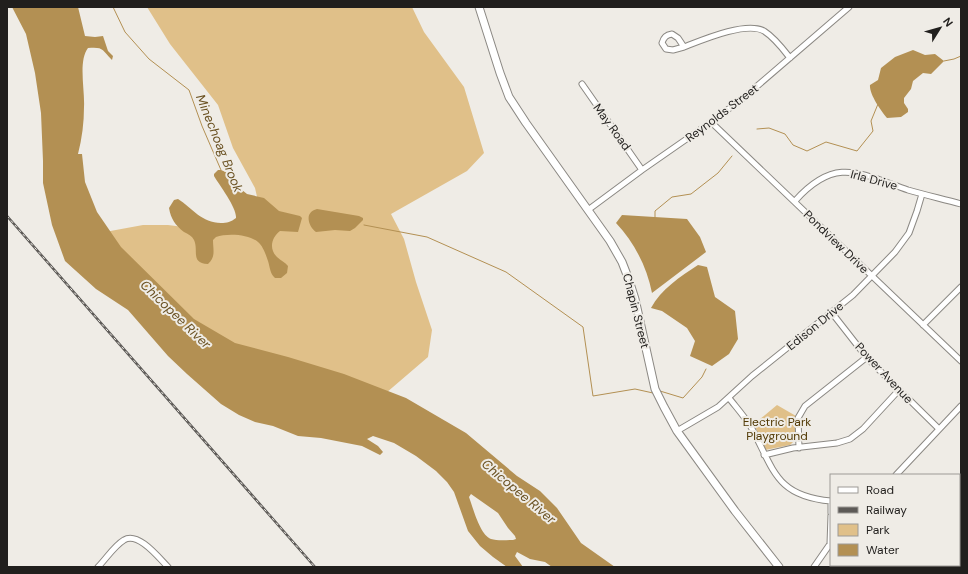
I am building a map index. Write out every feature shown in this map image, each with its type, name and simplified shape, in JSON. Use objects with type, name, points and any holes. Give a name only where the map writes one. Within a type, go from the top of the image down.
[{"type":"main road","name":"Chapin Street","points":[[479,7],[509,97],[610,241],[626,270],[635,299],[656,392],[677,431],[735,511],[779,567]]},
{"type":"street","name":"Reynolds Street","points":[[588,210],[742,99],[849,7]]},
{"type":"street","points":[[684,47],[724,32],[755,29],[762,30],[771,37],[790,58]]},
{"type":"street","name":"May Road","points":[[582,84],[642,170]]},
{"type":"street","name":"Pondview Drive","points":[[711,122],[961,361]]},
{"type":"street","name":"Irla Drive","points":[[795,201],[816,181],[825,176],[841,172],[856,173],[922,194],[961,204]]},
{"type":"street","name":"Edison Drive","points":[[677,431],[705,416],[729,398],[752,376],[853,295],[895,252],[909,233],[918,211],[922,194]]},
{"type":"street","points":[[923,325],[961,287]]},
{"type":"street","name":"Power Avenue","points":[[832,313],[867,357],[939,429]]},
{"type":"street","points":[[799,448],[798,418],[805,406],[867,357]]},
{"type":"street","points":[[764,455],[799,448],[837,444],[854,436],[871,422],[899,390]]},
{"type":"street","points":[[729,398],[747,421],[764,455],[777,476],[792,491],[805,496],[830,501]]},
{"type":"street","points":[[897,474],[961,406]]},
{"type":"street","points":[[98,567],[121,542],[127,538],[131,538],[141,542],[168,567]]},
{"type":"street","points":[[814,567],[830,545]]},
{"type":"green space","points":[[147,7],[412,7],[424,32],[464,87],[484,153],[467,171],[391,214],[404,239],[432,330],[428,357],[386,393],[208,336],[105,232],[143,225],[168,225],[216,231],[261,214],[255,188],[233,148],[218,105],[170,44]]},
{"type":"green space","name":"Electric Park Playground","points":[[777,405],[796,416],[795,440],[790,445],[765,450],[754,424]]},
{"type":"water","name":"Chicopee River","points":[[12,7],[78,7],[85,36],[103,36],[108,51],[113,56],[112,60],[100,48],[88,48],[83,60],[84,119],[78,154],[82,154],[85,182],[97,212],[121,247],[194,319],[235,343],[344,374],[406,398],[466,433],[517,476],[540,491],[557,508],[581,543],[615,567],[552,567],[545,562],[530,559],[517,552],[515,556],[523,567],[507,567],[480,546],[468,531],[454,492],[447,482],[436,471],[416,456],[394,443],[373,436],[367,439],[378,446],[383,452],[380,455],[362,446],[321,438],[298,436],[273,426],[255,422],[239,415],[221,404],[187,374],[168,356],[128,310],[96,289],[65,261],[52,225],[43,183],[41,113],[35,73],[26,34]],"holes":[[[471,494],[498,513],[516,539],[496,540],[487,536],[477,521],[469,497]]]},
{"type":"water","points":[[913,50],[925,55],[935,54],[944,61],[931,74],[923,73],[913,81],[911,89],[904,98],[904,103],[908,109],[908,112],[901,117],[887,118],[873,98],[870,85],[878,80],[881,68],[895,57]]},
{"type":"water","points":[[218,170],[228,173],[237,186],[247,194],[264,198],[279,211],[300,216],[302,218],[298,232],[280,231],[273,240],[272,247],[274,254],[288,266],[287,273],[281,278],[275,278],[272,274],[263,248],[260,244],[254,239],[244,236],[232,235],[216,237],[213,240],[214,253],[211,261],[208,264],[202,263],[197,259],[193,239],[174,222],[169,208],[174,200],[178,199],[208,221],[225,223],[236,218],[236,214],[231,203],[214,176]]},
{"type":"water","points":[[317,209],[359,216],[363,218],[363,220],[350,231],[335,230],[316,232],[309,223],[309,216],[310,213]]},
{"type":"water","points":[[622,215],[687,219],[700,237],[706,252],[652,293],[647,274],[639,255],[629,238],[616,223]]},
{"type":"water","points":[[698,265],[707,267],[715,297],[735,311],[738,339],[729,354],[712,366],[690,356],[695,341],[687,328],[662,311],[651,308],[666,289]]},
{"type":"waterway","name":"Minechoag Brook","points":[[113,7],[125,32],[149,59],[189,90],[202,126],[221,170]]},
{"type":"waterway","name":"Minechoag Brook","points":[[944,61],[961,56]]},
{"type":"waterway","name":"Minechoag Brook","points":[[757,129],[769,128],[785,134],[793,145],[807,151],[826,142],[857,151],[873,131],[871,121],[878,104]]},
{"type":"waterway","name":"Minechoag Brook","points":[[655,217],[655,211],[672,197],[691,194],[718,173],[732,156]]},
{"type":"waterway","name":"Minechoag Brook","points":[[364,225],[427,237],[506,272],[583,327],[593,396],[635,389],[653,393]]},
{"type":"waterway","name":"Minechoag Brook","points":[[660,391],[683,398],[702,377],[706,369]]},
{"type":"railway","points":[[7,216],[315,567]]}]
